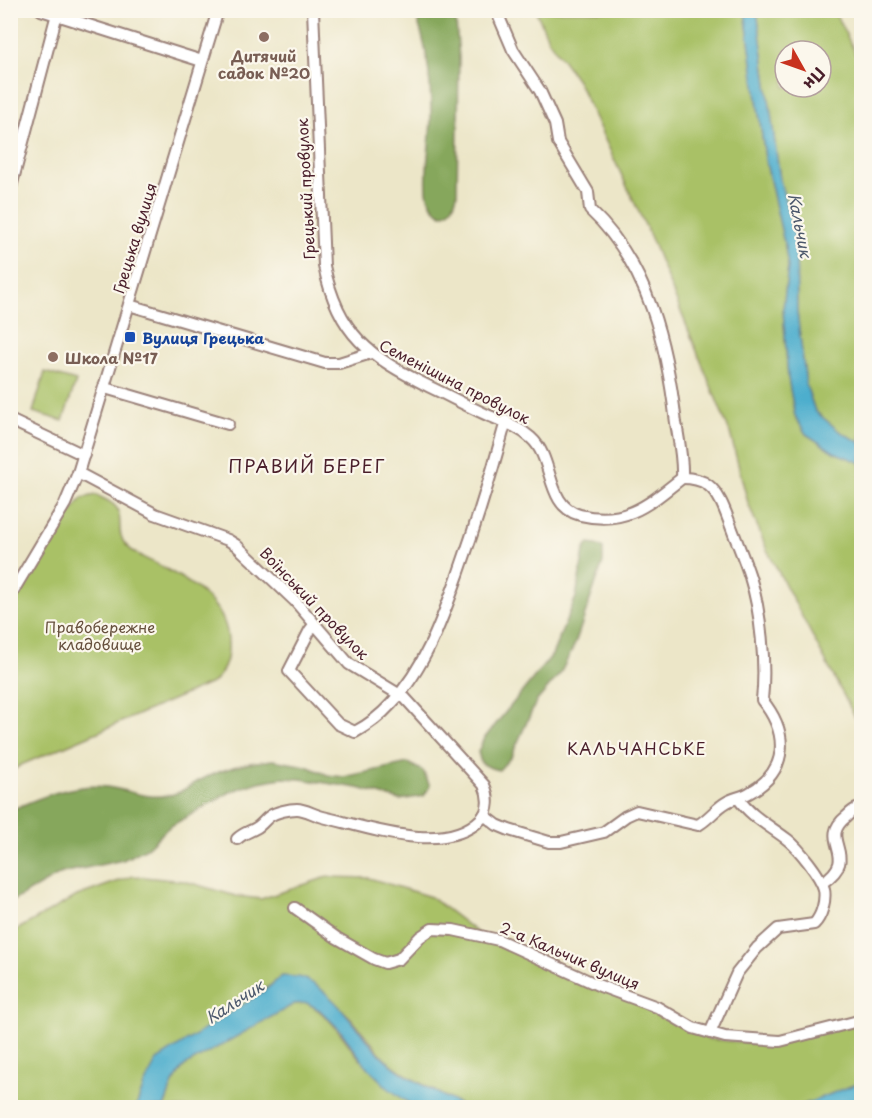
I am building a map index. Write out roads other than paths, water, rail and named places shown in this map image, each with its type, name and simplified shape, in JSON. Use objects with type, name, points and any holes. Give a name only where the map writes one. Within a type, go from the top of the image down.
[{"type":"street","points":[[41,10],[58,13],[202,61]]},
{"type":"street","name":"Грецька вулиця","points":[[10,596],[65,504],[78,473],[218,10]]},
{"type":"street","name":"Грецький провулок","points":[[313,10],[324,266],[328,286],[339,314],[356,338],[370,352]]},
{"type":"street","points":[[484,815],[497,825],[549,842],[561,842],[604,832],[626,816],[637,812],[698,825],[721,806],[750,793],[764,782],[782,754],[780,733],[762,700],[764,667],[756,600],[750,578],[726,512],[716,493],[703,481],[682,478],[667,362],[652,307],[623,248],[607,226],[590,210],[588,192],[558,142],[555,124],[540,91],[513,50],[496,10]]},
{"type":"street","points":[[10,191],[58,13]]},
{"type":"street","name":"Семенішина провулок","points":[[129,305],[325,363],[339,363],[370,352],[404,374],[522,430],[542,450],[560,501],[571,512],[580,515],[606,518],[626,515],[645,507],[682,478]]},
{"type":"street","points":[[105,388],[228,424]]},
{"type":"street","points":[[10,420],[84,455]]},
{"type":"street","points":[[314,625],[289,671],[341,727],[355,732],[386,710],[427,652],[476,522],[506,421]]},
{"type":"street","name":"Воїнський провулок","points":[[78,473],[155,514],[237,545],[295,601],[334,649],[353,668],[399,694]]},
{"type":"street","points":[[237,839],[242,833],[258,827],[270,816],[298,809],[383,832],[428,837],[447,835],[469,828],[484,815],[488,803],[487,790],[484,785],[399,694]]},
{"type":"street","points":[[711,1033],[737,974],[757,948],[778,929],[809,925],[818,919],[824,898],[822,883],[797,850],[788,840],[750,813],[738,798]]},
{"type":"street","points":[[822,883],[832,876],[840,864],[841,856],[834,834],[836,828],[850,813],[861,808]]},
{"type":"street","name":"2-а Кальчик вулиця","points":[[295,908],[337,938],[385,963],[402,958],[420,937],[432,929],[453,930],[499,940],[600,987],[657,1007],[693,1028],[735,1038],[780,1041],[861,1020]]},
{"type":"water","points":[[745,11],[757,11],[780,180],[796,242],[797,312],[806,385],[815,411],[839,431],[861,443],[861,463],[834,452],[806,434],[795,416],[788,378],[783,309],[788,267],[765,158]]},
{"type":"water","points":[[282,976],[303,978],[317,986],[338,1005],[386,1060],[414,1080],[464,1107],[419,1107],[409,1103],[388,1088],[367,1067],[340,1030],[320,1010],[307,1003],[294,1004],[184,1066],[173,1083],[164,1107],[136,1107],[157,1060],[264,991]]},
{"type":"water","points":[[861,1082],[861,1104],[855,1107],[798,1107]]},
{"type":"place","name":"Дитячий садок №20","points":[[264,37]]},
{"type":"place","name":"Вулиця Грецька","points":[[130,337]]},
{"type":"place","name":"Школа №17","points":[[53,357]]},
{"type":"district","name":"ПРАВИЙ БЕРЕГ","points":[[307,465]]},
{"type":"district","name":"КАЛЬЧАНСЬКЕ","points":[[637,748]]},
{"type":"water label","name":"Кальчик","points":[[801,225]]},
{"type":"water label","name":"Кальчик","points":[[234,1001]]},
{"type":"park label","name":"Правобережне кладовище","points":[[100,634]]}]
